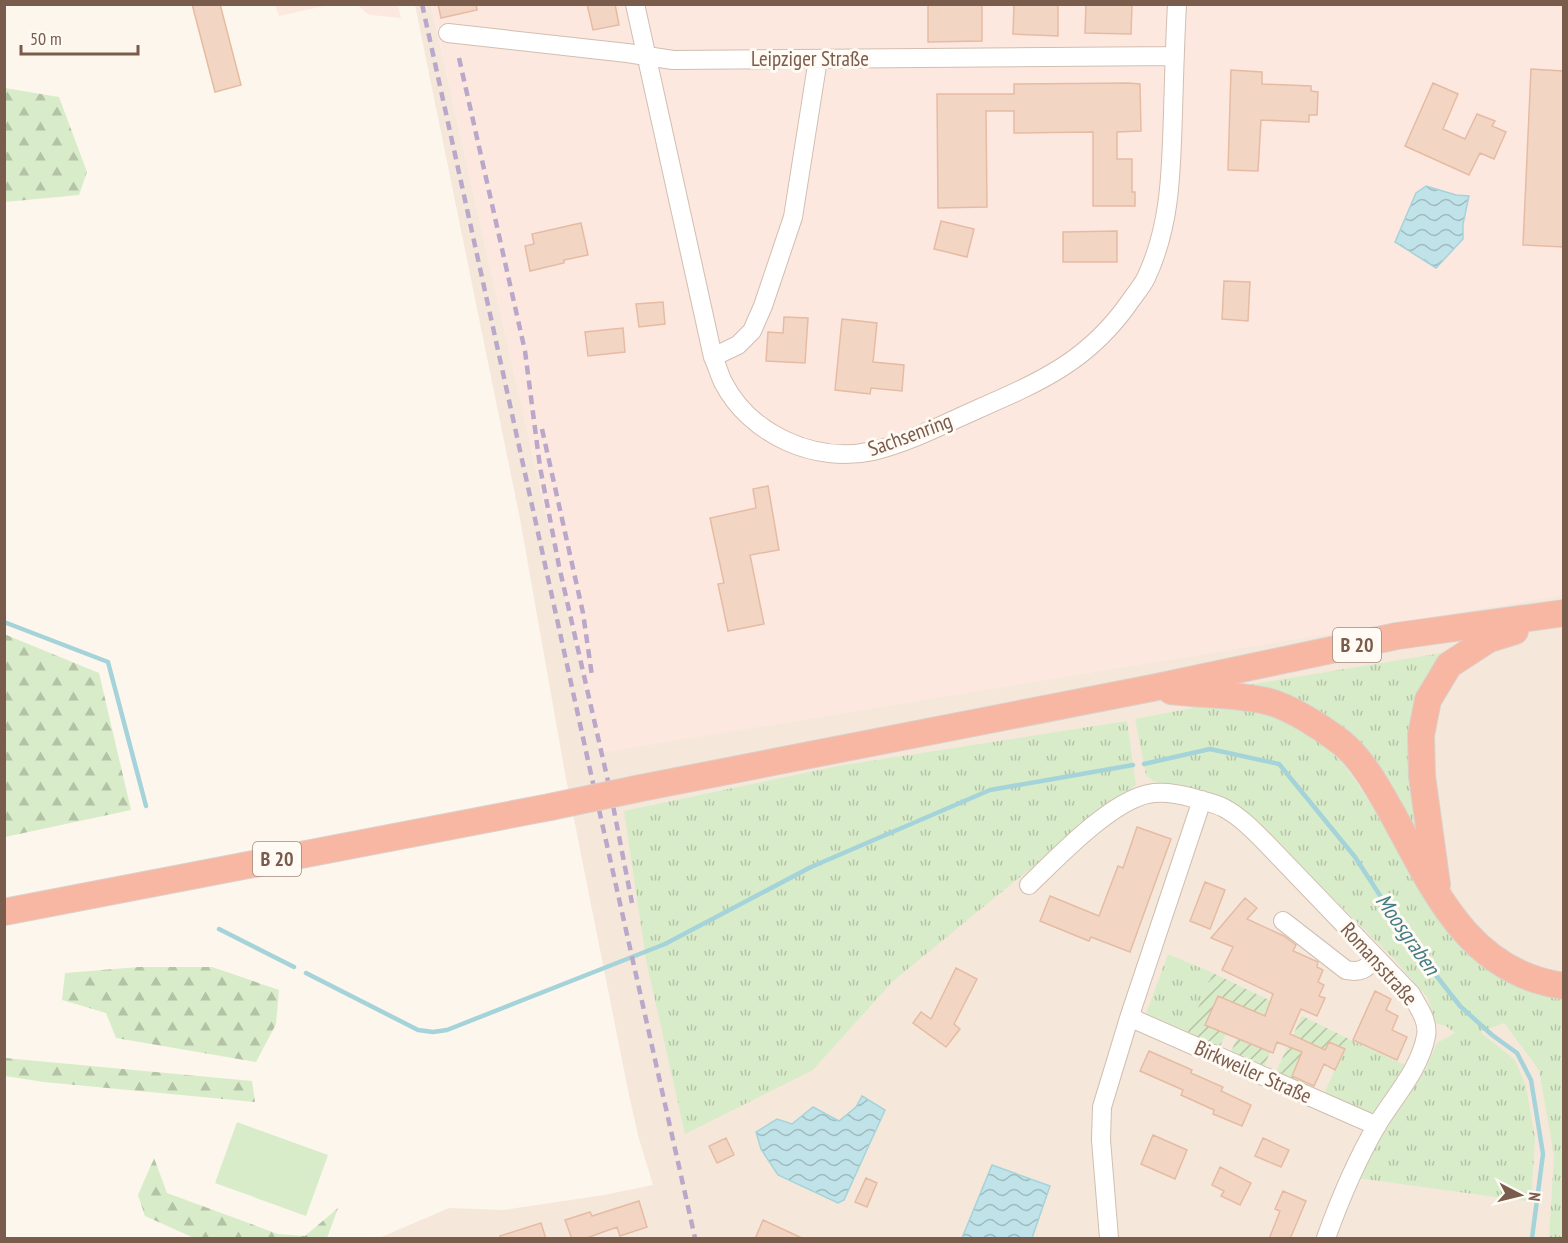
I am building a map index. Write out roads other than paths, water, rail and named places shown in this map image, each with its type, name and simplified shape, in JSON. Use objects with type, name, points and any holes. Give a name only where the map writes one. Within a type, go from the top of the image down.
[{"type":"highway","name":"B 20","points":[[4,912],[1152,688],[1397,636],[1563,613]]},
{"type":"highway","points":[[1439,900],[1422,776],[1421,735],[1428,700],[1449,665],[1489,639],[1563,623]]},
{"type":"highway","points":[[1152,688],[1198,695],[1269,701],[1298,715],[1343,744],[1374,782],[1439,900],[1463,932],[1490,955],[1518,974],[1548,984],[1563,986]]},
{"type":"street","name":"Sachsenring","points":[[635,4],[713,357],[724,384],[746,414],[770,433],[797,446],[851,454],[874,451],[912,438],[1022,390],[1091,348],[1120,317],[1146,279],[1161,238],[1171,189],[1177,4]]},
{"type":"street","name":"Leipziger Straße","points":[[448,33],[673,60],[1174,56]]},
{"type":"street","points":[[713,357],[738,345],[752,331],[763,306],[794,217],[818,60]]},
{"type":"street","name":"Romansstraße","points":[[1029,885],[1100,819],[1129,802],[1147,794],[1168,793],[1202,800],[1224,807],[1241,819],[1410,994],[1425,1021],[1426,1035],[1415,1065],[1377,1126],[1344,1187],[1326,1239]]},
{"type":"street","points":[[1109,1239],[1101,1140],[1102,1107],[1130,1015],[1202,800]]},
{"type":"street","points":[[1283,921],[1346,970],[1358,972],[1368,968],[1376,958]]},
{"type":"street","name":"Birkweiler Straße","points":[[1130,1015],[1138,1022],[1377,1126]]},
{"type":"water","points":[[1426,186],[1456,195],[1469,196],[1463,224],[1463,239],[1436,268],[1395,242],[1416,193]]},
{"type":"water","points":[[862,1096],[885,1110],[844,1200],[838,1203],[778,1175],[761,1149],[756,1132],[777,1119],[792,1124],[813,1107],[839,1121],[856,1107]]},
{"type":"water","points":[[992,1165],[1050,1186],[1032,1238],[962,1238]]},
{"type":"waterway","points":[[4,622],[108,662],[146,806]]},
{"type":"waterway","name":"Moosgraben","points":[[1144,764],[1210,749],[1279,764],[1355,857],[1413,946],[1460,1006],[1492,1035],[1517,1053],[1531,1080],[1543,1154],[1532,1238]]},
{"type":"waterway","points":[[306,973],[418,1030],[433,1032],[447,1030],[665,944],[811,867],[990,790],[1133,765]]},
{"type":"waterway","points":[[219,929],[294,967]]},
{"type":"railway","points":[[422,4],[695,1238]]},
{"type":"railway","points":[[459,58],[525,351],[540,467],[559,566],[610,790],[632,903]]},
{"type":"railway","points":[[542,429],[583,613],[592,676]]}]
